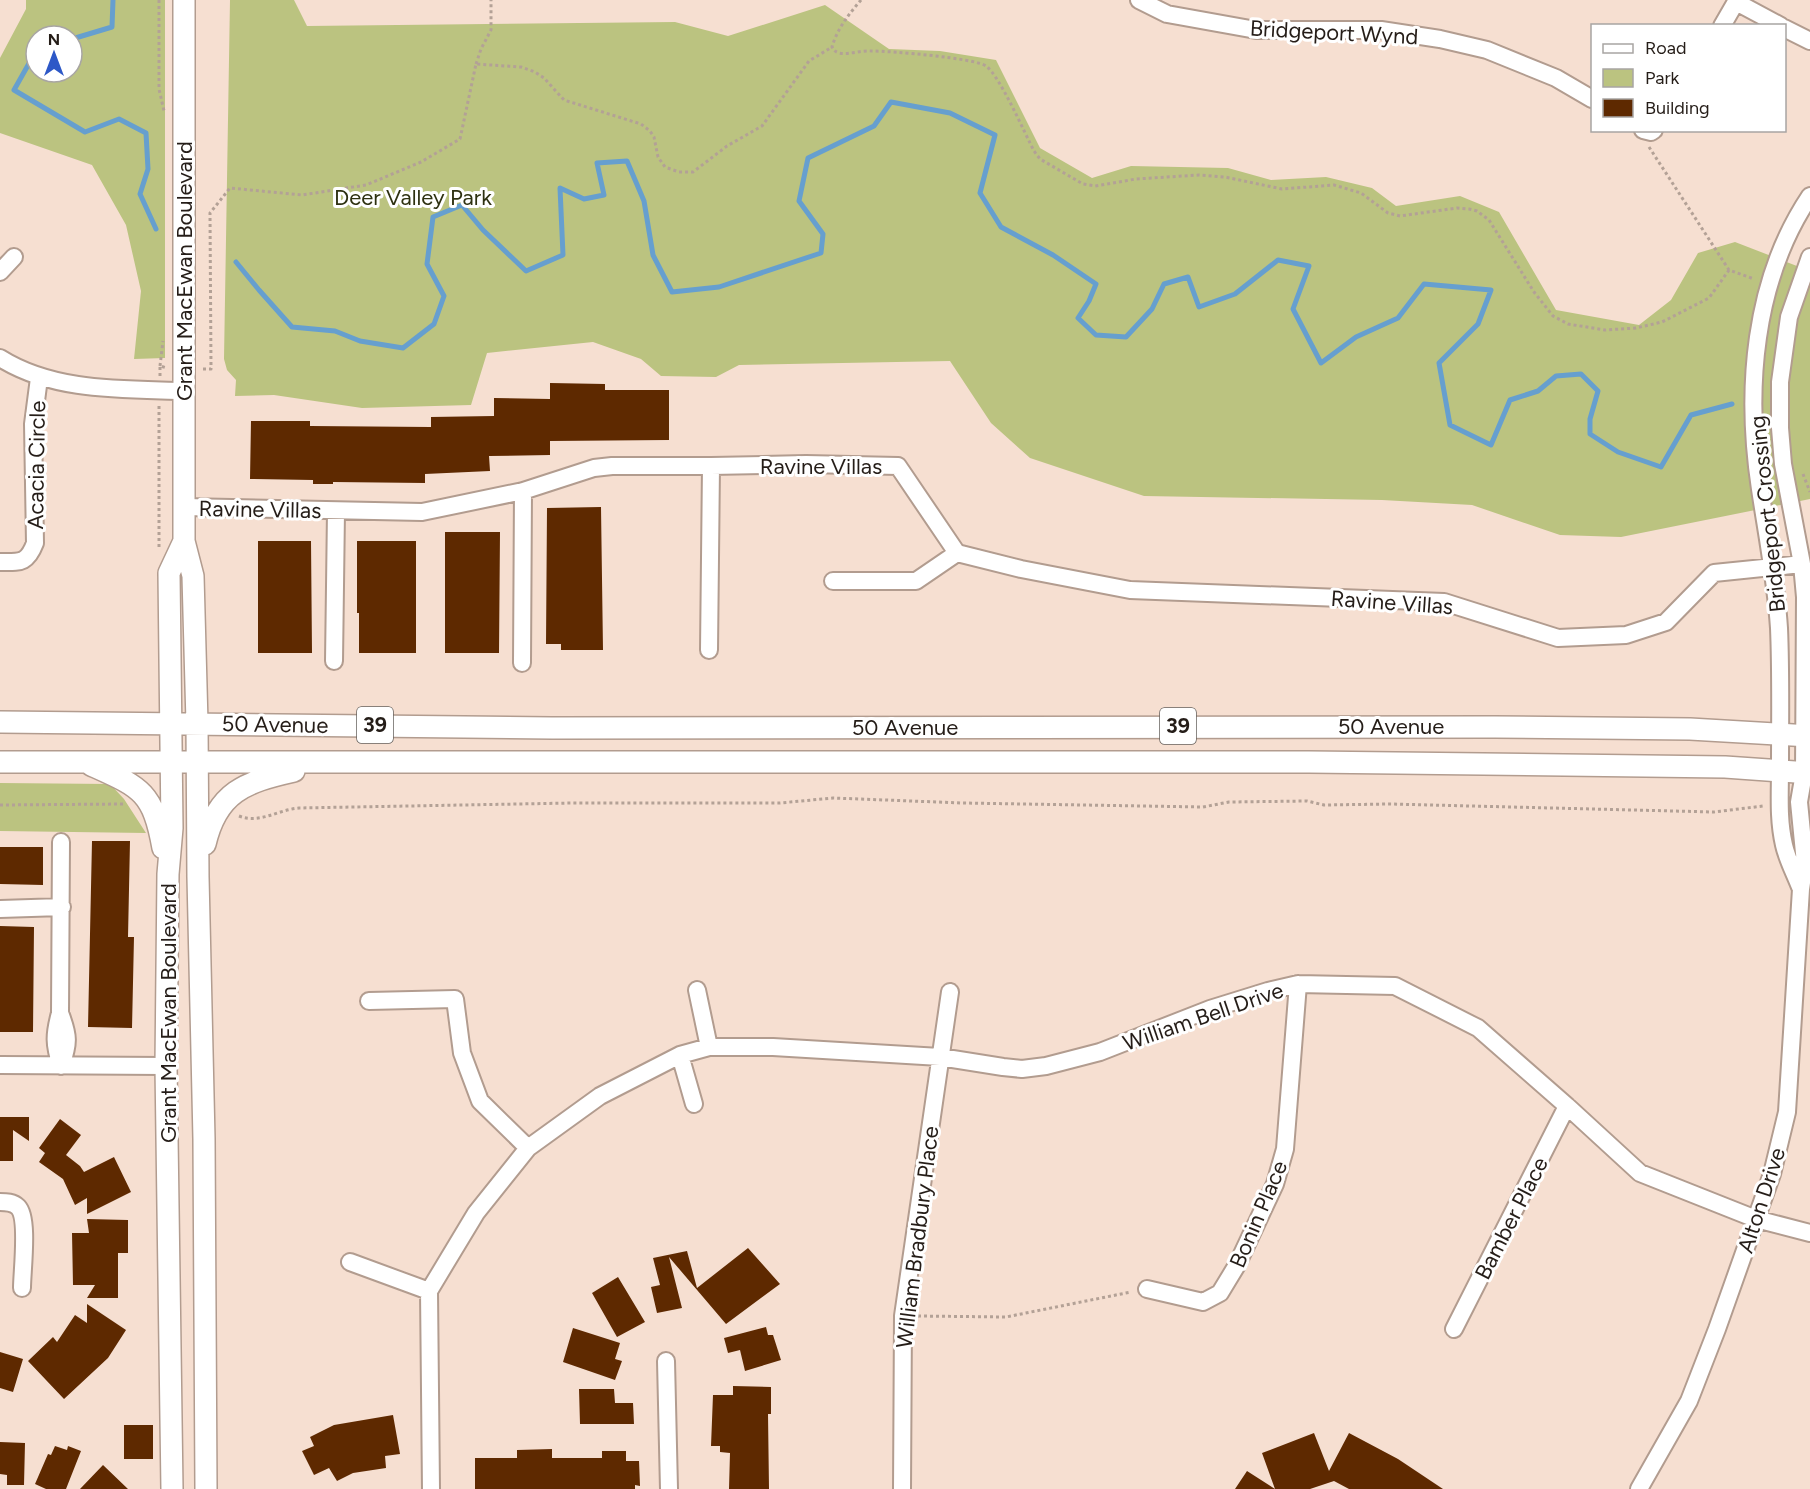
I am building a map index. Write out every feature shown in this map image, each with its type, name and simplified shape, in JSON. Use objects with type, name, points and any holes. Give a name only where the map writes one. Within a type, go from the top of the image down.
[{"type":"main road","name":"Grant MacEwan Boulevard","points":[[184,0],[184,541],[193,576],[197,723],[204,1139],[206,1489]]},
{"type":"main road","name":"Grant MacEwan Boulevard","points":[[171,1489],[166,1066],[168,874],[172,828],[169,573],[184,541]]},
{"type":"main road","name":"50 Avenue","points":[[0,722],[552,728],[1495,727],[1690,729],[1807,736]]},
{"type":"main road","name":"50 Avenue","points":[[0,762],[1309,762],[1605,765],[1780,770],[1807,773]]},
{"type":"main road","points":[[85,762],[124,780],[145,795],[159,824],[168,874]]},
{"type":"main road","points":[[198,877],[210,823],[224,803],[236,792],[249,784],[326,763]]},
{"type":"street","name":"Bridgeport Wynd","points":[[1139,0],[1167,14],[1256,30],[1382,30],[1440,39],[1487,50],[1556,78],[1591,98]]},
{"type":"street","points":[[1723,24],[1736,1],[1776,24]]},
{"type":"street","points":[[1786,29],[1810,41]]},
{"type":"street","name":"Bridgeport Crossing","points":[[1780,770],[1779,629],[1773,566],[1755,454],[1757,339],[1768,284],[1780,251],[1792,225],[1810,196]]},
{"type":"street","points":[[0,272],[14,257]]},
{"type":"street","name":"Bridgeport Crossing","points":[[1807,773],[1805,597],[1802,564],[1783,464],[1780,382],[1789,317],[1810,257]]},
{"type":"street","points":[[0,358],[39,378],[104,388],[184,391]]},
{"type":"street","name":"Acacia Circle","points":[[0,562],[22,562],[30,555],[34,543],[33,424],[39,378]]},
{"type":"street","name":"Ravine Villas","points":[[184,507],[422,512],[523,491],[594,468],[612,466],[806,464],[898,466],[957,553],[1021,569],[1130,590],[1444,602],[1557,638],[1626,635],[1666,622],[1714,573],[1802,564]]},
{"type":"street","points":[[708,650],[711,466]]},
{"type":"street","points":[[522,663],[523,491]]},
{"type":"street","name":"Ravine Villas","points":[[334,661],[336,511]]},
{"type":"street","points":[[833,581],[916,581],[957,553]]},
{"type":"street","name":"Alton Drive","points":[[1780,770],[1779,803],[1784,846],[1801,889]]},
{"type":"street","name":"Alton Drive","points":[[1639,1489],[1689,1401],[1772,1174],[1787,1112],[1801,889],[1807,857],[1799,802],[1807,773]]},
{"type":"street","points":[[61,842],[60,1013],[68,1032],[68,1046],[61,1066]]},
{"type":"street","points":[[0,909],[62,907]]},
{"type":"street","name":"William Bell Drive","points":[[429,1291],[476,1213],[528,1148],[600,1096],[680,1054],[709,1047],[773,1047],[940,1057],[1003,1067],[1046,1066],[1100,1052],[1242,998],[1298,984],[1395,986],[1478,1028],[1640,1173],[1756,1219],[1810,1233]]},
{"type":"street","name":"Bonin Place","points":[[1147,1289],[1203,1302],[1220,1293],[1237,1265],[1275,1184],[1286,1149],[1298,984]]},
{"type":"street","points":[[697,990],[709,1047]]},
{"type":"street","points":[[940,1057],[950,992]]},
{"type":"street","points":[[369,1001],[455,999],[462,1053],[480,1101],[528,1148]]},
{"type":"street","points":[[680,1054],[694,1104]]},
{"type":"street","name":"William Bradbury Place","points":[[902,1489],[903,1316],[940,1057]]},
{"type":"street","points":[[0,1065],[166,1066]]},
{"type":"street","name":"Bamber Place","points":[[1455,1329],[1567,1106]]},
{"type":"street","points":[[0,1202],[9,1202],[18,1207],[24,1218],[22,1288]]},
{"type":"street","points":[[350,1262],[429,1291],[431,1489]]},
{"type":"street","points":[[666,1361],[669,1489]]},
{"type":"path","points":[[159,557],[160,366],[166,369],[184,367],[211,369],[210,213],[230,188],[302,195],[366,185],[422,162],[460,139],[476,64],[491,30],[491,0]]},
{"type":"path","points":[[476,64],[528,69],[544,78],[564,100],[641,124],[654,137],[658,157],[665,167],[679,172],[693,172],[727,146],[762,126],[809,62],[832,47],[847,17],[861,0]]},
{"type":"path","points":[[832,47],[841,53],[870,50],[974,61],[986,66],[997,78],[1040,159],[1083,184],[1095,186],[1136,179],[1225,177],[1282,189],[1334,185],[1361,193],[1388,213],[1400,216],[1457,208],[1477,212],[1489,220],[1534,292],[1553,316],[1568,324],[1605,330],[1636,328],[1662,322],[1709,298],[1729,270],[1647,134]]},
{"type":"path","points":[[224,803],[230,811],[250,820],[285,809],[298,808],[572,803],[780,803],[834,798],[963,803],[1203,807],[1229,802],[1307,801],[1324,805],[1390,804],[1714,812],[1779,803]]},
{"type":"path","points":[[0,805],[124,804]]},
{"type":"path","points":[[903,1316],[1005,1317],[1147,1289]]},
{"type":"green space","points":[[26,0],[165,0],[165,358],[134,359],[141,291],[126,225],[92,165],[0,133],[0,58],[26,9]]},
{"type":"green space","name":"Deer Valley Park","points":[[230,0],[294,0],[307,26],[675,22],[728,36],[825,5],[889,49],[940,51],[996,60],[1040,148],[1092,178],[1131,166],[1228,168],[1271,180],[1326,177],[1372,188],[1396,206],[1460,196],[1499,212],[1556,310],[1639,325],[1671,300],[1698,253],[1735,242],[1810,271],[1810,499],[1621,537],[1560,535],[1472,505],[1382,500],[1144,496],[1030,458],[991,423],[950,361],[739,365],[716,377],[661,376],[641,359],[593,342],[487,353],[471,405],[362,408],[274,395],[235,396],[236,380],[227,370],[224,359]]},
{"type":"green space","points":[[0,783],[110,784],[124,799],[146,833],[0,831]]},
{"type":"building","points":[[550,383],[605,384],[605,390],[669,390],[669,440],[550,441],[550,455],[489,456],[490,471],[425,474],[425,483],[333,482],[333,484],[313,484],[313,480],[250,479],[251,421],[310,421],[310,426],[431,427],[431,417],[494,416],[494,398],[550,399]]},
{"type":"building","points":[[601,507],[603,650],[561,650],[561,644],[546,644],[547,508]]},
{"type":"building","points":[[445,532],[500,532],[499,653],[445,653]]},
{"type":"building","points":[[258,541],[311,541],[312,653],[258,653]]},
{"type":"building","points":[[357,541],[416,541],[416,653],[359,653]]},
{"type":"building","points":[[92,841],[130,841],[128,937],[134,937],[132,1028],[88,1027]]},
{"type":"building","points":[[0,847],[43,847],[43,885],[0,884]]},
{"type":"building","points":[[0,926],[34,927],[33,1032],[0,1032]]},
{"type":"building","points":[[0,1117],[29,1117],[29,1141],[13,1130],[13,1161],[0,1161]]},
{"type":"building","points":[[60,1119],[81,1135],[66,1155],[84,1172],[114,1157],[131,1192],[87,1214],[87,1198],[75,1205],[63,1179],[39,1162],[45,1153],[39,1148]]},
{"type":"building","points":[[87,1219],[128,1220],[128,1253],[118,1253],[118,1298],[87,1298],[95,1285],[73,1285],[72,1233],[89,1233]]},
{"type":"building","points":[[748,1248],[780,1284],[726,1324],[669,1257],[682,1308],[657,1313],[651,1287],[660,1285],[653,1258],[687,1251],[697,1288]]},
{"type":"building","points":[[618,1277],[645,1322],[617,1337],[592,1293]]},
{"type":"building","points":[[87,1304],[126,1330],[108,1358],[64,1399],[28,1361],[53,1337],[57,1342],[75,1315],[87,1323]]},
{"type":"building","points":[[766,1327],[768,1335],[773,1335],[781,1360],[745,1371],[740,1350],[728,1353],[724,1338]]},
{"type":"building","points":[[573,1328],[620,1343],[615,1359],[622,1361],[615,1380],[563,1362]]},
{"type":"building","points":[[0,1352],[23,1359],[13,1392],[0,1388]]},
{"type":"building","points":[[733,1386],[771,1387],[771,1414],[768,1414],[769,1489],[729,1489],[730,1453],[720,1452],[720,1446],[711,1446],[713,1395],[733,1395]]},
{"type":"building","points":[[579,1389],[614,1389],[615,1403],[633,1403],[634,1424],[580,1424]]},
{"type":"building","points":[[393,1415],[400,1454],[385,1456],[386,1468],[353,1473],[337,1481],[329,1468],[314,1475],[302,1451],[314,1446],[310,1437],[334,1425]]},
{"type":"building","points":[[124,1425],[153,1425],[153,1459],[124,1459]]},
{"type":"building","points":[[1314,1433],[1329,1471],[1349,1433],[1398,1459],[1443,1489],[1349,1489],[1334,1481],[1310,1489],[1275,1489],[1262,1453]]},
{"type":"building","points":[[0,1442],[25,1443],[24,1485],[7,1485],[7,1475],[0,1474]]},
{"type":"building","points":[[55,1446],[67,1450],[68,1446],[81,1451],[66,1489],[46,1489],[35,1484],[48,1454],[51,1455]]},
{"type":"building","points":[[552,1449],[552,1458],[602,1458],[602,1451],[626,1451],[626,1461],[639,1461],[640,1486],[635,1485],[635,1489],[475,1489],[475,1458],[517,1458],[517,1450]]},
{"type":"building","points":[[103,1465],[128,1489],[80,1489]]},
{"type":"building","points":[[1247,1471],[1275,1489],[1235,1489]]},
{"type":"waterway","points":[[84,35],[112,27],[113,0]]},
{"type":"waterway","points":[[24,72],[14,90],[85,132],[119,119],[146,133],[148,169],[140,194],[156,229]]},
{"type":"waterway","points":[[236,262],[292,327],[335,331],[360,341],[403,348],[434,324],[444,296],[427,264],[433,217],[462,205],[483,230],[526,271],[563,255],[560,188],[584,199],[604,195],[597,163],[627,161],[644,201],[653,255],[672,292],[719,287],[821,253],[823,234],[799,201],[808,158],[874,126],[891,102],[950,113],[995,135],[980,193],[1001,227],[1053,255],[1096,284],[1078,318],[1096,335],[1126,337],[1152,309],[1164,284],[1188,277],[1199,307],[1235,294],[1278,260],[1309,266],[1293,309],[1321,363],[1356,337],[1398,318],[1424,284],[1491,290],[1478,324],[1439,363],[1450,425],[1491,445],[1510,400],[1538,391],[1556,376],[1581,374],[1598,391],[1590,419],[1590,434],[1618,452],[1661,467],[1691,415],[1732,404]]}]
